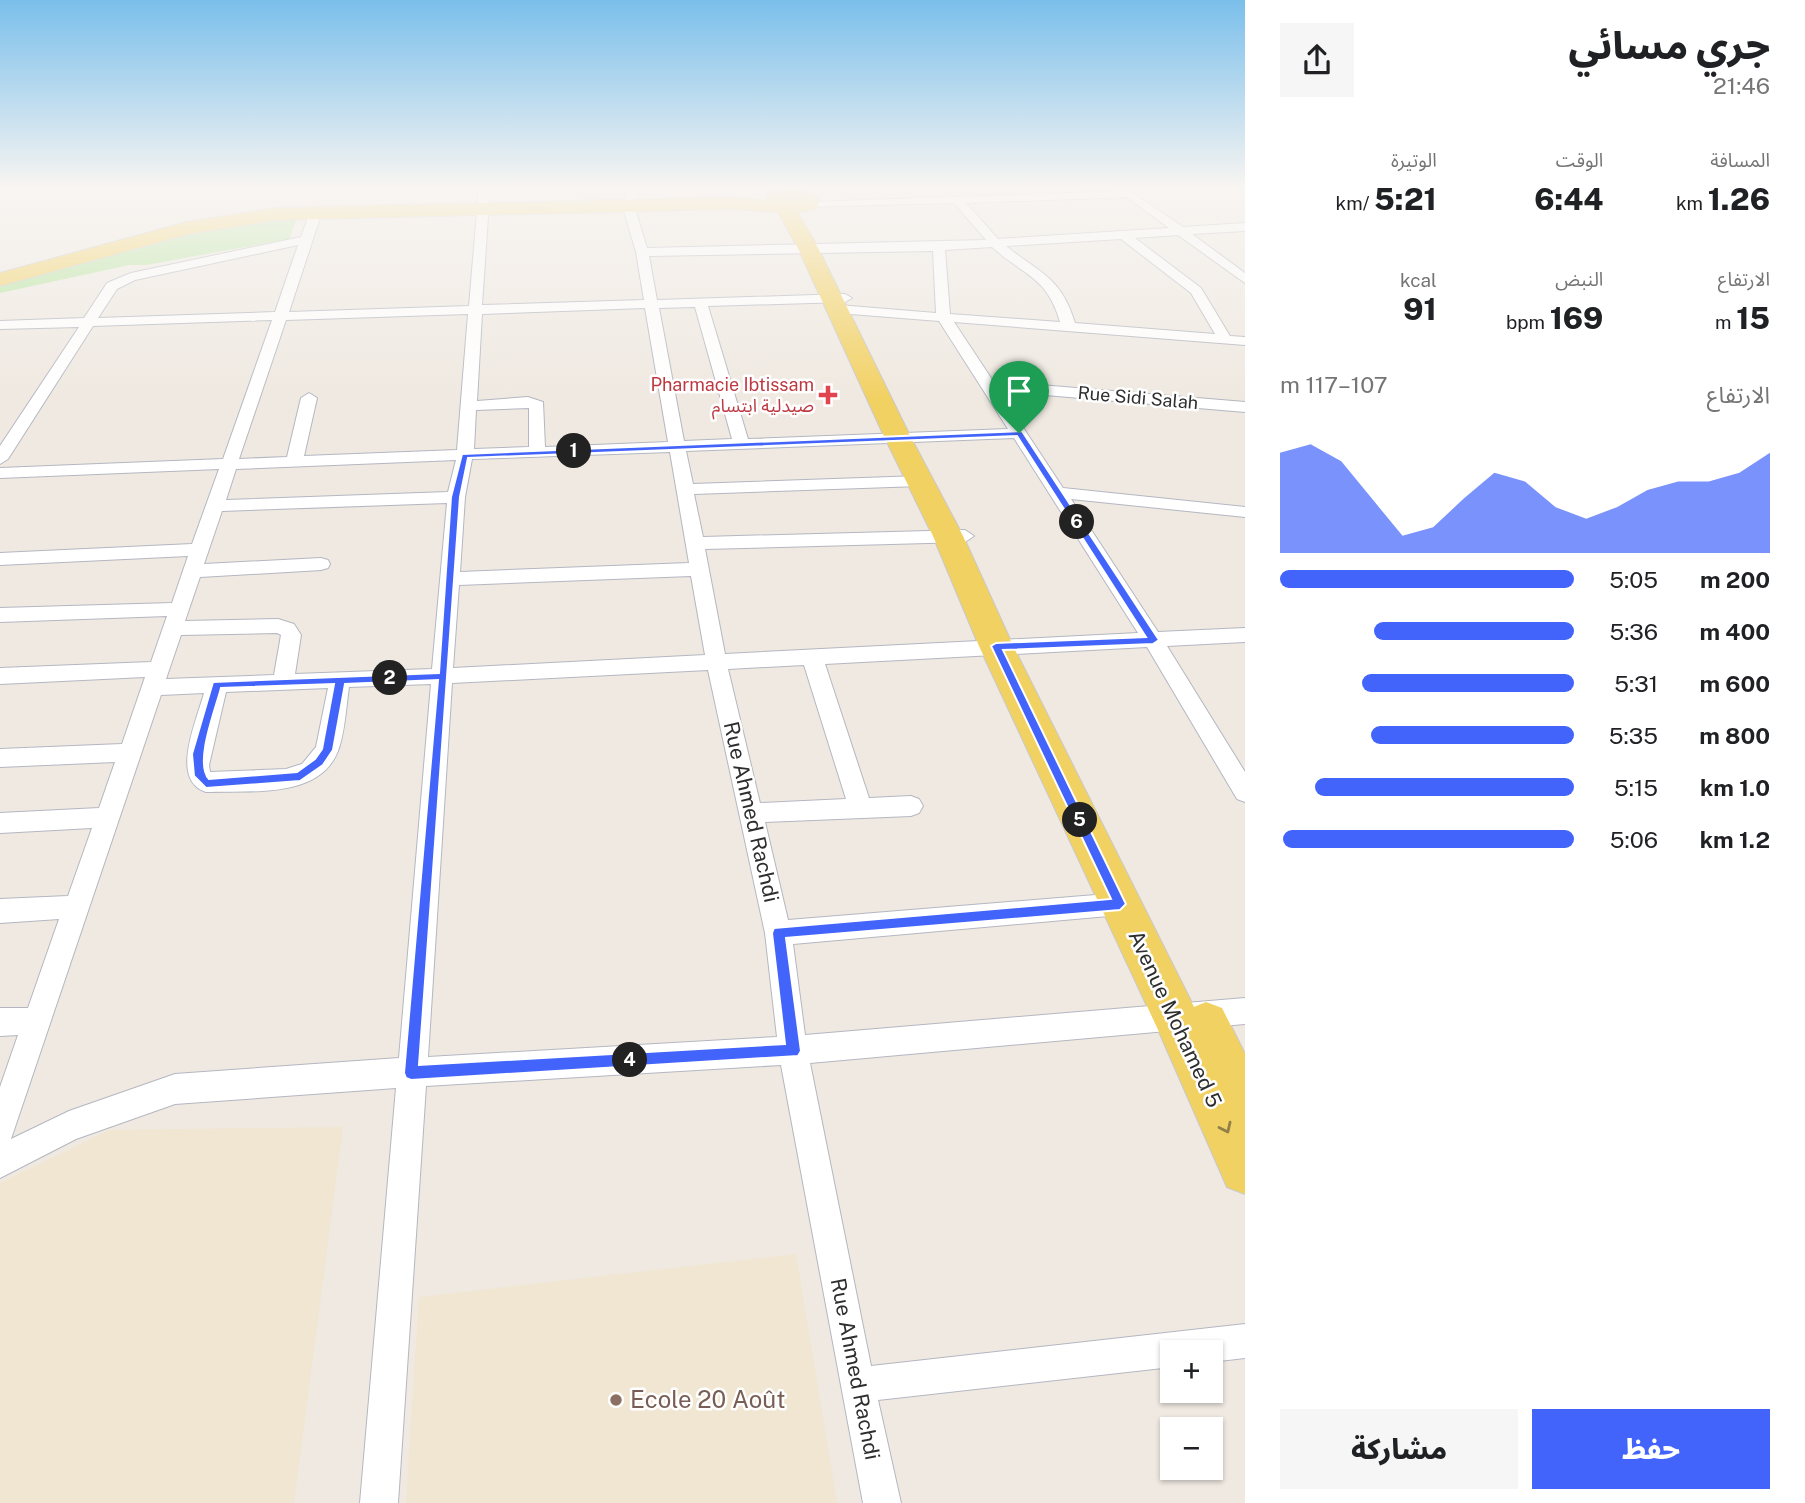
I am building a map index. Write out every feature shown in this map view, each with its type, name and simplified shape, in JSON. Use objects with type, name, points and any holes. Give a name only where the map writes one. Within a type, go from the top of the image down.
[{"type":"main road","points":[[0,280],[80,258]]},
{"type":"main road","name":"Avenue Mohamed 5","points":[[820,258],[905,436],[957,536],[1120,904],[1245,1104]]},
{"type":"main road","name":"Avenue Mohamed 5","points":[[905,436],[920,481],[957,536]]},
{"type":"main road","name":"Avenue Mohamed 5","points":[[1007,646],[1189,1017],[1245,1169]]},
{"type":"street","points":[[0,459],[112,286],[122,279],[220,258]]},
{"type":"street","points":[[0,1130],[300,258]]},
{"type":"street","points":[[379,1503],[456,497],[465,455],[478,258]]},
{"type":"street","name":"Rue Ahmed Rachdi","points":[[643,258],[716,661],[753,813],[778,933],[793,1051],[856,1385],[882,1503]]},
{"type":"street","points":[[940,258],[943,316],[1153,640],[1245,792]]},
{"type":"street","points":[[1017,258],[1055,288],[1062,301],[1069,328]]},
{"type":"street","points":[[1154,258],[1196,291],[1225,340]]},
{"type":"street","points":[[1217,258],[1245,279]]},
{"type":"street","points":[[700,302],[742,444]]},
{"type":"street","points":[[0,325],[700,302],[842,304],[1069,328],[1245,341]]},
{"type":"street","name":"Rue Sidi Salah","points":[[988,385],[1245,407]]},
{"type":"street","points":[[294,461],[309,398]]},
{"type":"street","points":[[468,405],[528,402],[537,405],[537,452]]},
{"type":"street","points":[[0,473],[1019,433]]},
{"type":"street","points":[[685,489],[920,481]]},
{"type":"street","points":[[1059,493],[1245,512]]},
{"type":"street","points":[[214,506],[456,497]]},
{"type":"street","points":[[696,543],[957,536]]},
{"type":"street","points":[[0,559],[199,550]]},
{"type":"street","points":[[192,570],[321,564]]},
{"type":"street","points":[[450,579],[700,569]]},
{"type":"street","points":[[0,615],[176,618],[278,626],[287,629],[290,635],[283,682]]},
{"type":"street","points":[[0,676],[155,678],[217,685],[1245,635]]},
{"type":"street","points":[[812,657],[861,810]]},
{"type":"street","points":[[217,685],[197,765],[200,776],[206,783],[225,784],[300,776],[319,762],[327,750],[340,680]]},
{"type":"street","points":[[0,758],[130,752]]},
{"type":"street","points":[[753,813],[911,806]]},
{"type":"street","points":[[0,823],[108,817]]},
{"type":"street","points":[[778,933],[1120,904]]},
{"type":"street","points":[[0,911],[77,907]]},
{"type":"street","points":[[0,1162],[69,1126],[175,1089],[258,1081],[793,1051],[1245,1011]]},
{"type":"street","points":[[0,1023],[38,1021]]},
{"type":"street","points":[[856,1385],[1245,1341]]},
{"type":"shaded area","points":[[343,1127],[294,1503],[0,1503],[0,1183],[109,1130]]},
{"type":"shaded area","name":"Ecole 20 Août","points":[[796,1254],[837,1503],[406,1503],[419,1297]]},
{"type":"green space","points":[[81,258],[184,258],[146,265],[129,265],[0,293],[0,281]]},
{"type":"place","name":"Pharmacie Ibtissam صيدلية ابتسام","points":[[828,395]]},
{"type":"place","name":"Ecole 20 Août","points":[[616,1400]]},
{"type":"route","points":[[1019,433],[465,455],[456,497],[444,676],[340,680],[327,750],[319,762],[300,776],[225,784],[206,783],[200,776],[198,754],[217,685],[444,676],[411,1073],[793,1051],[778,933],[1120,904],[996,646],[1153,640],[1019,433]]}]
